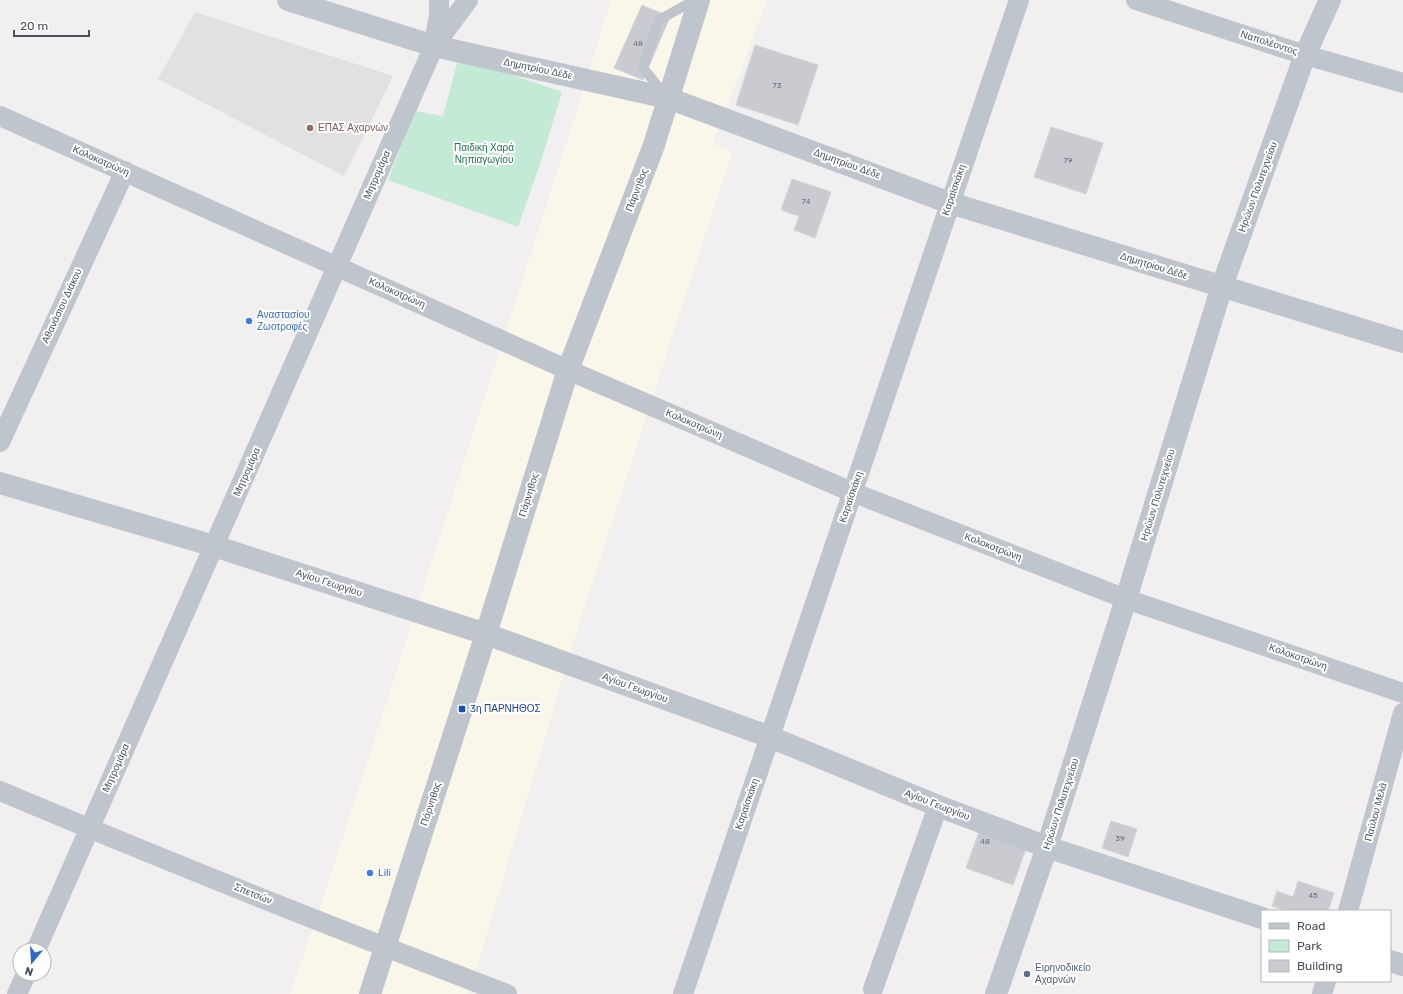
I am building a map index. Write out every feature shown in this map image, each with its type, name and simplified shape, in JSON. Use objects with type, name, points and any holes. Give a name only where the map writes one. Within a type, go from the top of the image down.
[{"type":"street","name":"Δημητρίου Δέδε","points":[[288,0],[434,46],[668,98],[950,203],[1403,342]]},
{"type":"street","points":[[434,46],[439,15],[438,0]]},
{"type":"street","name":"Μητρομάρα","points":[[40,942],[434,46],[468,0]]},
{"type":"street","name":"Πάρνηθος","points":[[370,994],[486,634],[568,370],[654,145],[699,0]]},
{"type":"street","name":"Καραϊσκάκη","points":[[683,994],[1019,0]]},
{"type":"street","name":"Ναπολέοντος","points":[[1136,0],[1305,55],[1403,83]]},
{"type":"street","name":"Ηρώων Πολυτεχνείου","points":[[996,994],[1047,847],[1126,599],[1222,286],[1305,55],[1330,0]]},
{"type":"street","name":"Κολοκοτρώνη","points":[[0,116],[568,370],[852,492],[1126,599],[1403,693]]},
{"type":"street","name":"Αθανάσιου Διάκου","points":[[0,442],[125,171]]},
{"type":"street","name":"Αγίου Γεωργίου","points":[[0,482],[214,546],[486,634],[770,737],[938,806],[1047,847],[1261,918]]},
{"type":"street","name":"Παύλου Μελά","points":[[1348,910],[1403,713]]},
{"type":"street","name":"Σπετσών","points":[[0,791],[384,947],[508,994]]},
{"type":"street","points":[[873,988],[938,806]]},
{"type":"street","points":[[1391,961],[1403,965]]},
{"type":"street","points":[[17,994],[22,982]]},
{"type":"street","points":[[1322,994],[1326,982]]},
{"type":"lane","points":[[668,98],[643,68],[660,20],[695,0]]},
{"type":"shaded area","points":[[611,0],[767,0],[713,144],[732,152],[573,643],[477,967],[468,994],[290,994],[324,896]]},
{"type":"shaded area","name":"ΕΠΑΣ Αχαρνών","points":[[195,12],[393,76],[344,176],[158,79]]},
{"type":"green space","name":"Παιδική Χαρά Νηπιαγωγίου","points":[[458,60],[510,74],[562,92],[542,158],[518,227],[388,180],[415,111],[443,116]]},
{"type":"building","points":[[642,5],[670,17],[643,80],[614,68]]},
{"type":"building","points":[[755,45],[818,65],[798,125],[736,105]]},
{"type":"building","points":[[1051,127],[1103,143],[1086,194],[1034,177]]},
{"type":"building","points":[[792,179],[831,192],[815,238],[794,230],[799,216],[781,210]]},
{"type":"building","points":[[1111,821],[1137,829],[1128,857],[1102,848]]},
{"type":"building","points":[[980,829],[1027,846],[1013,885],[966,868]]},
{"type":"building","points":[[1298,881],[1334,893],[1328,910],[1283,910],[1272,906],[1277,891],[1293,897]]},
{"type":"place","name":"ΕΠΑΣ Αχαρνών","points":[[310,128]]},
{"type":"place","name":"Αναστασίου Ζωοτροφές","points":[[249,321]]},
{"type":"place","name":"3η ΠΑΡΝΗΘΟΣ","points":[[462,709]]},
{"type":"place","name":"Lili","points":[[370,873]]},
{"type":"place","name":"Ειρηνοδικείο Αχαρνών","points":[[1027,974]]}]
